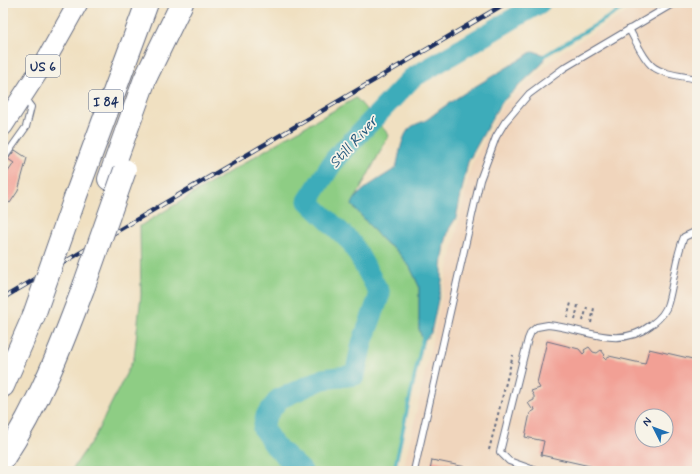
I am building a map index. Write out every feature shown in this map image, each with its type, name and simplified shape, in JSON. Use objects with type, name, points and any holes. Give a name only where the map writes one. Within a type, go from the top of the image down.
[{"type":"highway","name":"I 84","points":[[3,386],[34,315],[74,198],[136,3]]},
{"type":"highway","points":[[74,198],[147,3]]},
{"type":"highway","name":"I 84","points":[[117,175],[145,79],[182,3]]},
{"type":"highway","points":[[3,458],[33,407],[51,370],[117,175],[156,85],[198,3]]},
{"type":"highway","points":[[3,444],[43,365],[78,289]]},
{"type":"main road","name":"US 6","points":[[3,126],[46,60],[78,3]]},
{"type":"lane","points":[[414,471],[480,180],[496,137],[516,108],[544,81],[674,3]]},
{"type":"lane","points":[[629,29],[648,61],[654,67],[661,71],[697,79]]},
{"type":"lane","points":[[3,159],[26,127],[30,107],[22,96]]},
{"type":"lane","points":[[537,471],[509,461],[500,452],[523,357],[532,332],[542,326],[552,325],[620,338],[644,330],[655,322],[668,306],[684,237],[697,231]]},
{"type":"path","points":[[567,318],[571,303]]},
{"type":"path","points":[[575,320],[578,305]]},
{"type":"path","points":[[583,322],[587,307]]},
{"type":"path","points":[[591,323],[594,308]]},
{"type":"path","points":[[489,450],[513,355]]},
{"type":"shaded area","points":[[642,3],[697,3],[697,471],[403,471],[471,166],[502,106],[563,51]]},
{"type":"green space","points":[[356,98],[389,135],[352,205],[383,241],[397,251],[410,267],[419,286],[419,329],[423,342],[394,471],[71,471],[95,436],[134,358],[141,295],[140,226],[292,134]]},
{"type":"water","points":[[533,51],[545,55],[542,64],[500,104],[468,162],[456,218],[449,229],[445,244],[442,266],[442,281],[431,333],[423,342],[419,329],[419,286],[410,267],[397,251],[383,241],[352,205],[354,200],[364,189],[396,168],[400,148],[410,128],[427,120],[467,91]]},
{"type":"building","points":[[15,150],[27,158],[18,191],[10,203],[3,198],[3,179],[14,163],[8,159]]},
{"type":"building","points":[[547,341],[579,349],[583,354],[585,352],[584,350],[589,347],[593,352],[597,353],[601,350],[605,355],[603,357],[605,359],[609,356],[645,364],[649,349],[697,360],[697,471],[612,471],[541,455],[544,441],[525,437],[530,413],[535,410],[534,407],[532,409],[528,403],[534,400],[534,396],[531,391],[540,388],[537,383]]},
{"type":"building","points":[[432,460],[480,470],[480,471],[430,471]]},
{"type":"waterway","name":"Still River","points":[[302,471],[275,446],[263,429],[266,416],[279,399],[323,379],[355,375],[362,343],[380,294],[352,243],[308,201],[335,159],[412,78],[540,3]]},
{"type":"waterway","points":[[542,57],[632,3]]},
{"type":"waterway","points":[[394,471],[423,337]]},
{"type":"railway","points":[[3,298],[506,3]]}]
